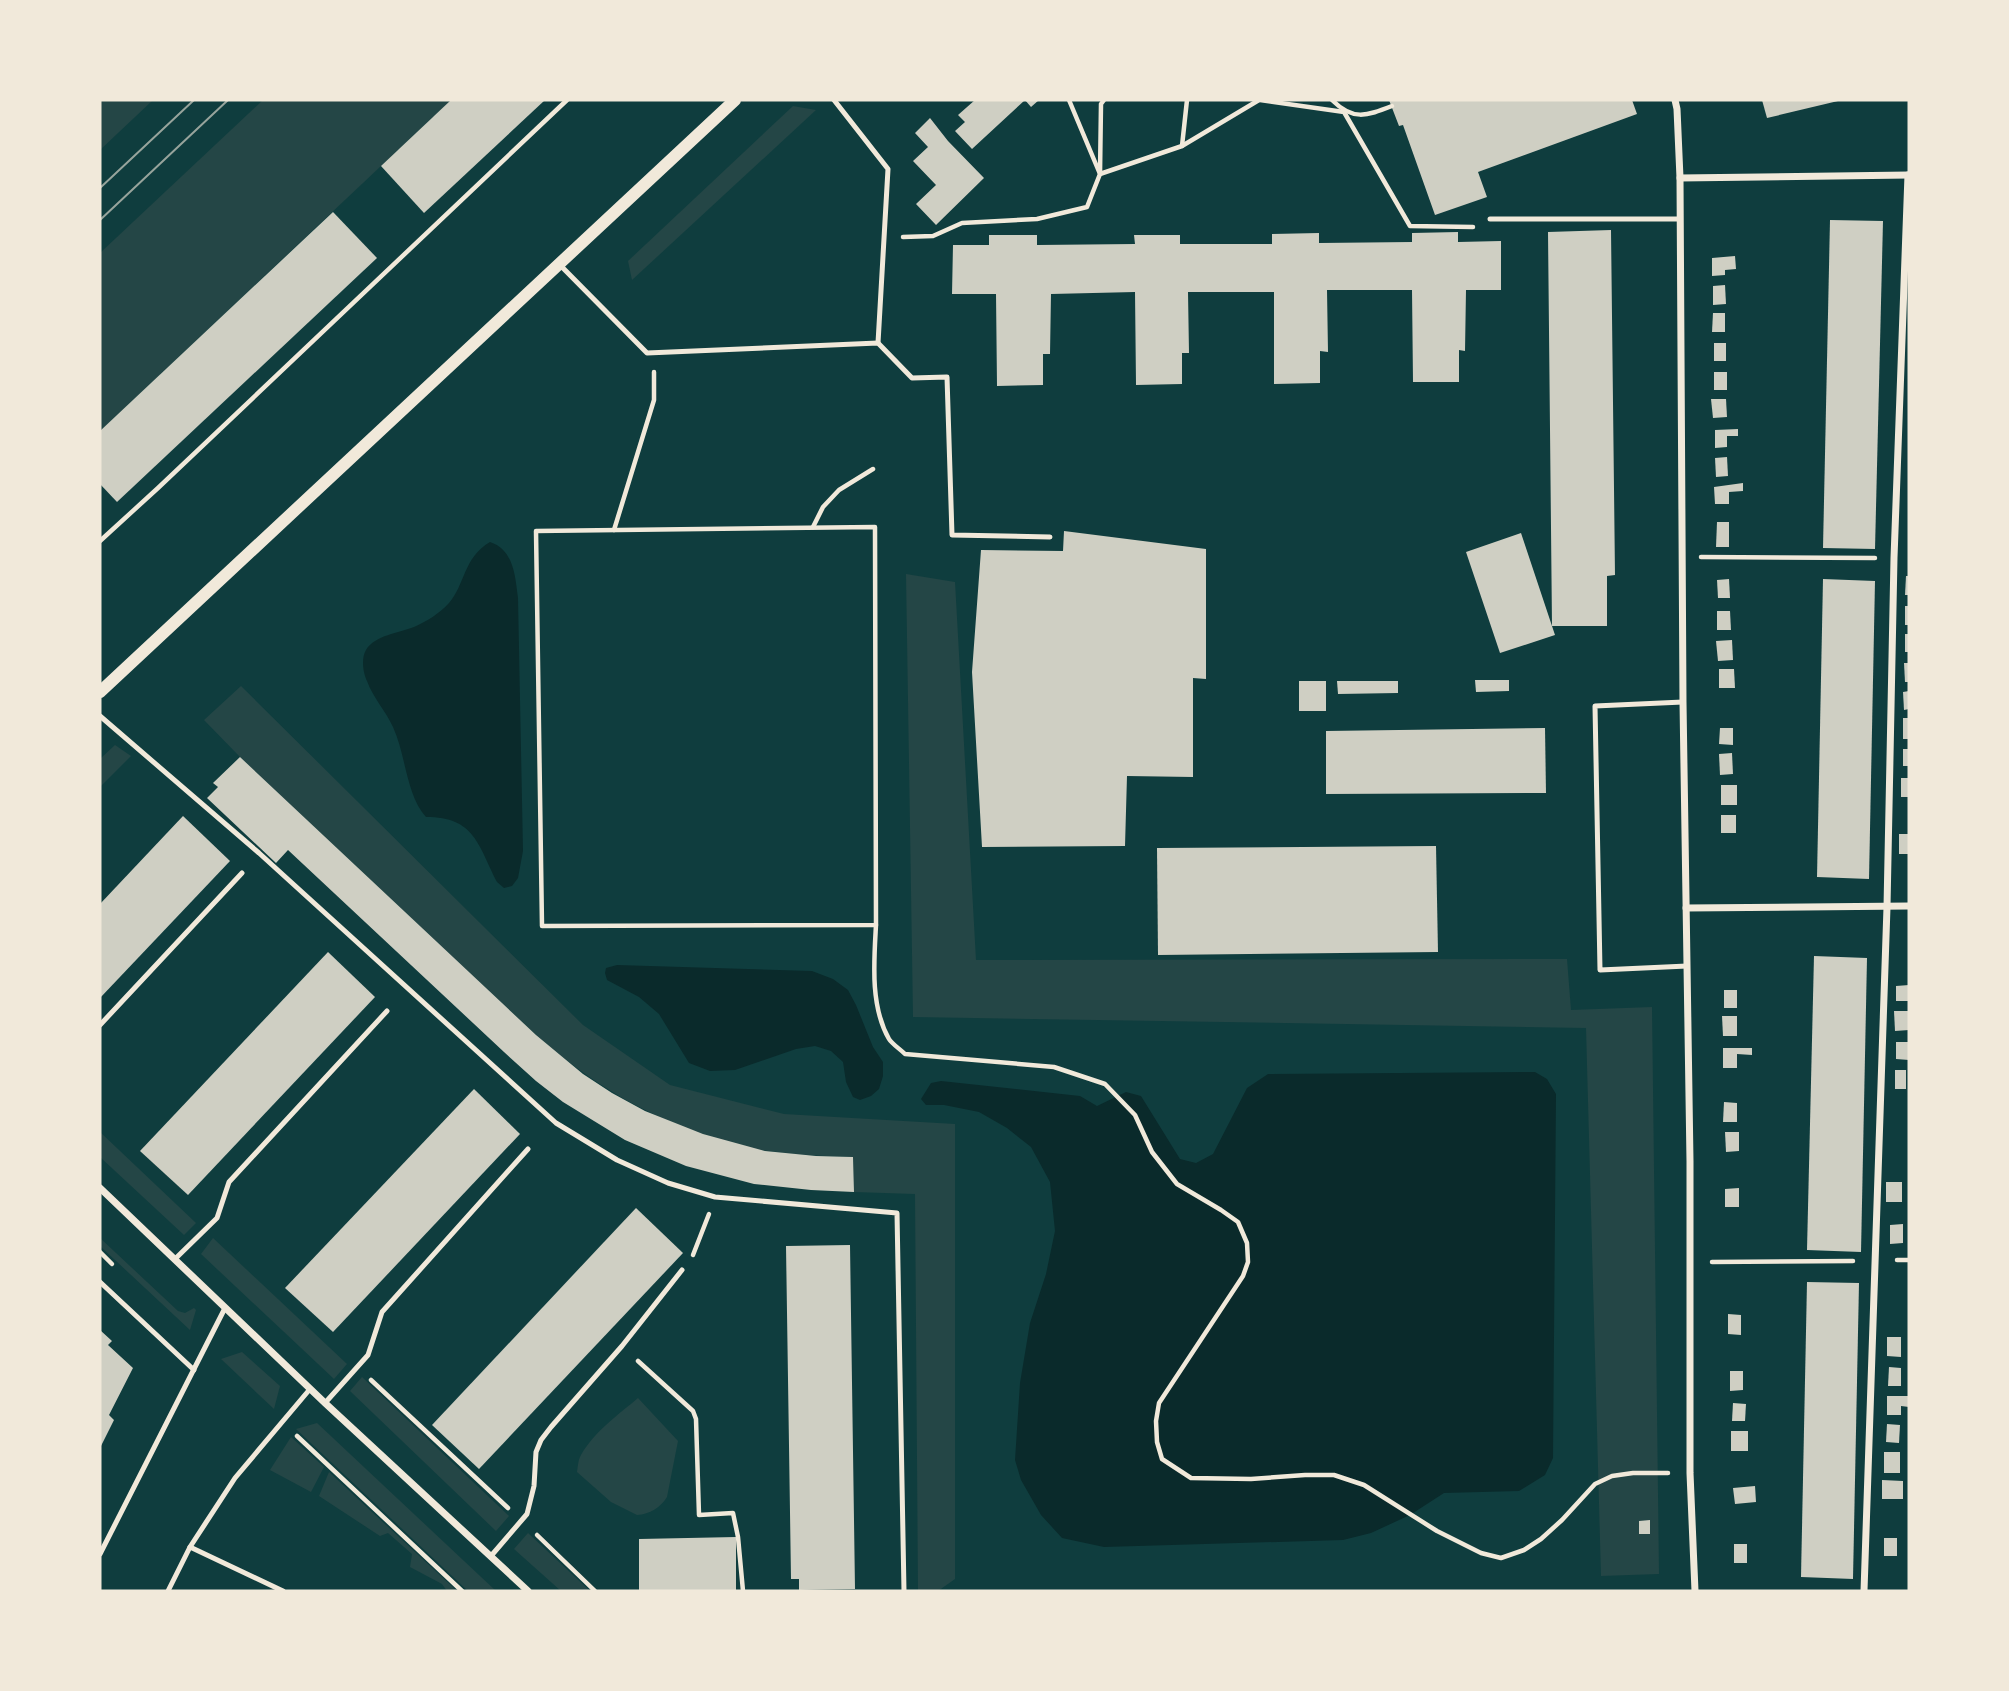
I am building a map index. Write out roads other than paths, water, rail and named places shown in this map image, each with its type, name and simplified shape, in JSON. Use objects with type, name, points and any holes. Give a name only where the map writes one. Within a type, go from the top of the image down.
[{"type":"street","points":[[100,692],[735,100]]},
{"type":"street","points":[[1675,100],[1680,178],[1690,1473],[1695,1591]]},
{"type":"street","points":[[1680,178],[1909,175],[1894,558],[1887,907],[1864,1591]]},
{"type":"street","points":[[1686,908],[1909,906]]},
{"type":"street","points":[[100,1188],[310,1389],[528,1591]]},
{"type":"lane","points":[[834,100],[888,169],[878,343]]},
{"type":"lane","points":[[1490,219],[1680,219]]},
{"type":"lane","points":[[559,264],[647,353],[878,343],[912,377],[947,377],[952,535],[1050,537]]},
{"type":"lane","points":[[1683,702],[1595,706],[1600,971],[1687,966]]},
{"type":"lane","points":[[100,716],[259,853],[556,1123],[617,1160],[668,1183],[715,1197],[897,1213],[904,1591]]},
{"type":"lane","points":[[100,1025],[242,873]]},
{"type":"lane","points":[[174,1259],[217,1218],[229,1182],[387,1011]]},
{"type":"lane","points":[[325,1403],[368,1354],[382,1312],[528,1149]]},
{"type":"lane","points":[[491,1556],[527,1514],[534,1486],[536,1452],[541,1440],[622,1346],[682,1270]]},
{"type":"lane","points":[[100,1282],[194,1370]]},
{"type":"lane","points":[[100,1554],[226,1308]]},
{"type":"lane","points":[[168,1591],[190,1547],[235,1478],[310,1389]]},
{"type":"lane","points":[[190,1547],[284,1591]]},
{"type":"tram line","points":[[100,188],[194,100]]},
{"type":"tram line","points":[[100,220],[228,100]]}]
